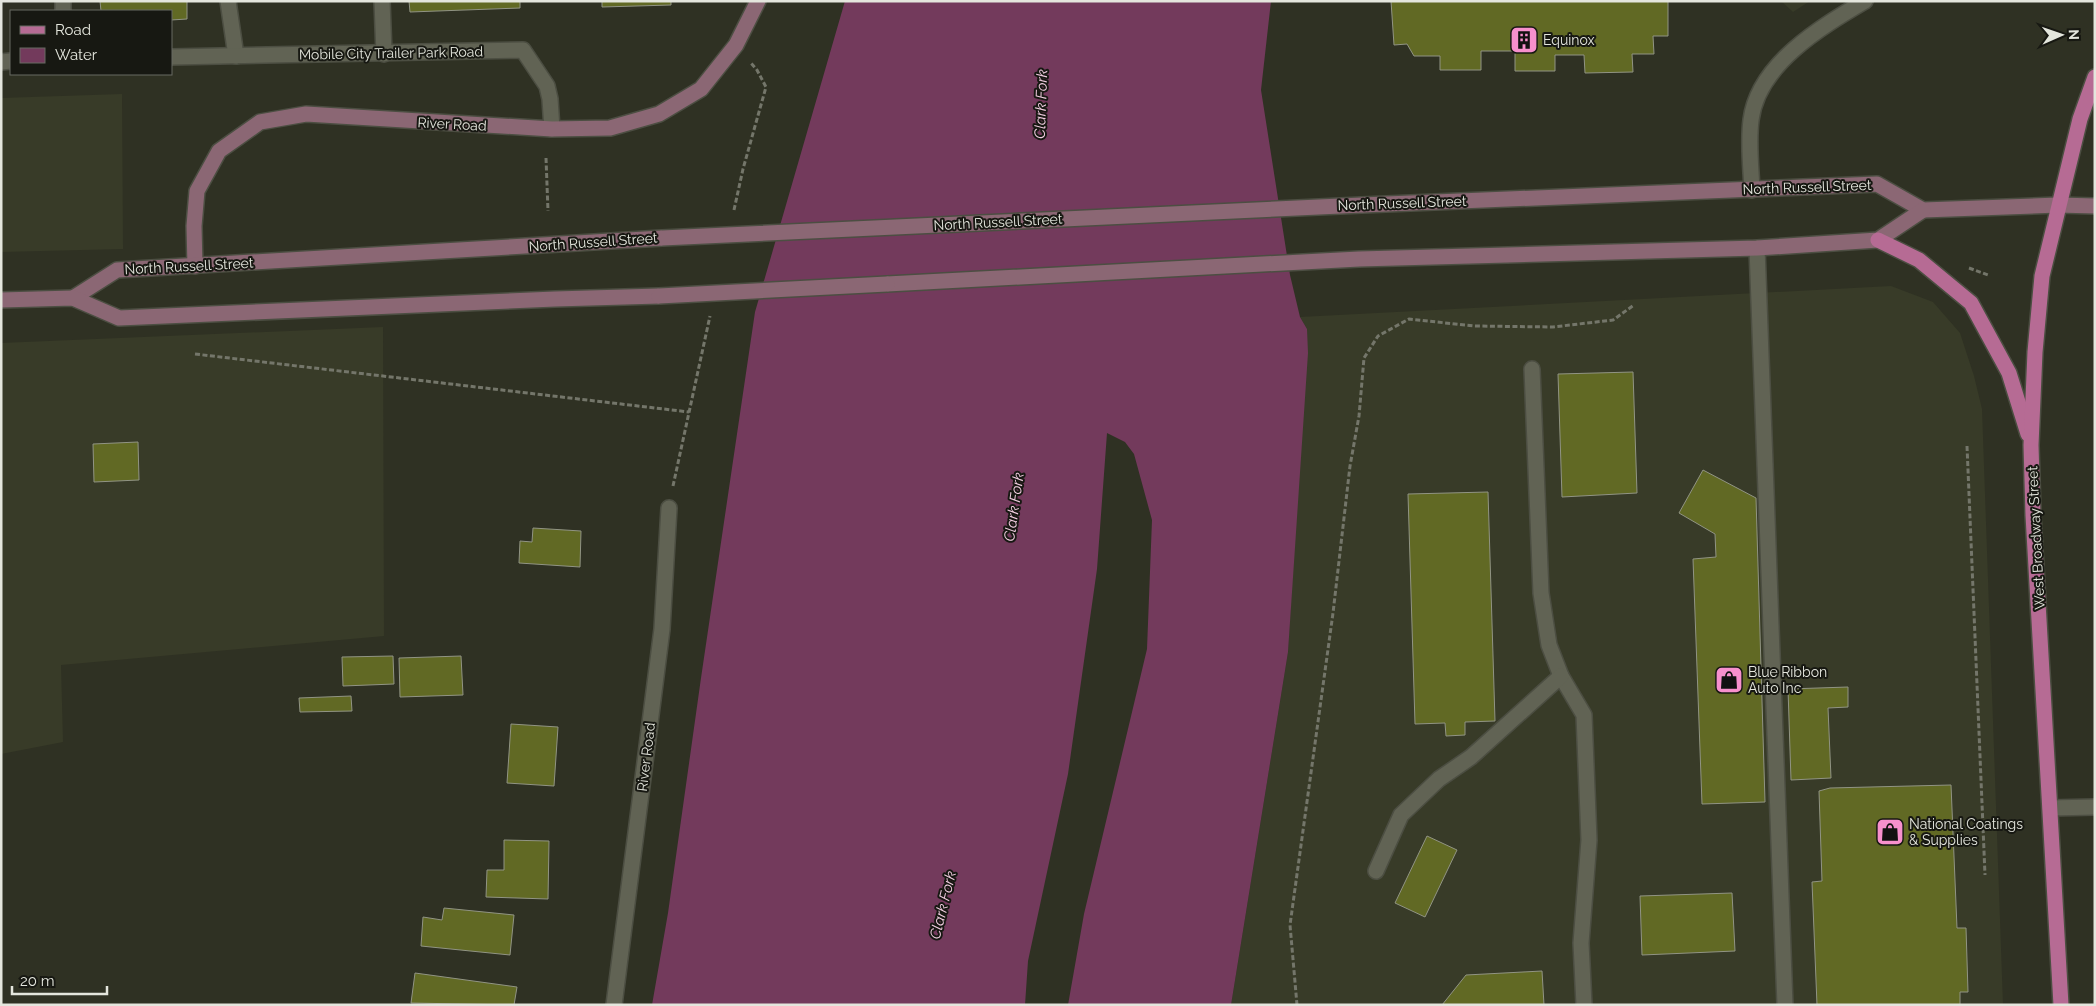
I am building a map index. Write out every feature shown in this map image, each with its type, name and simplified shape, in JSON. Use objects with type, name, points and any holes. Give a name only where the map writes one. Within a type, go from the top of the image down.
[{"type":"main road","name":"River Road","points":[[195,266],[194,226],[198,191],[219,151],[260,122],[306,114],[552,129],[610,128],[659,114],[700,89],[736,45],[758,1]]},
{"type":"main road","name":"West Broadway Street","points":[[2062,1005],[2033,515],[2031,445],[2034,352],[2042,276],[2080,119],[2095,77]]},
{"type":"main road","name":"North Russell Street","points":[[74,298],[117,270],[662,238],[1362,205],[1877,184],[1924,210]]},
{"type":"main road","points":[[1,300],[74,298],[119,318],[659,296],[1359,259],[1757,248],[1878,240],[1924,210],[2058,205],[2095,206]]},
{"type":"main road","points":[[1878,240],[1919,260],[1970,304],[2009,373],[2031,445]]},
{"type":"street","points":[[228,1],[236,56]]},
{"type":"street","points":[[382,1],[384,54]]},
{"type":"street","points":[[1752,190],[1751,119],[1760,91],[1779,63],[1809,36],[1864,1]]},
{"type":"street","name":"Mobile City Trailer Park Road","points":[[172,57],[524,50],[547,86],[552,129]]},
{"type":"street","points":[[1757,248],[1785,1005]]},
{"type":"street","points":[[1532,370],[1541,593],[1549,645],[1561,676],[1584,715],[1589,840],[1581,943],[1584,1005]]},
{"type":"street","name":"River Road","points":[[614,1005],[662,629],[669,508]]},
{"type":"street","points":[[1376,871],[1401,815],[1439,779],[1471,757],[1561,676]]},
{"type":"street","points":[[2050,808],[2095,807]]},
{"type":"path","points":[[546,158],[548,210]]},
{"type":"path","points":[[1969,268],[1988,275]]},
{"type":"path","points":[[1297,1005],[1290,926],[1350,466],[1359,416],[1364,358],[1378,336],[1410,319],[1474,326],[1553,328],[1613,320],[1634,305]]},
{"type":"path","points":[[195,354],[689,412]]},
{"type":"path","points":[[1967,446],[1985,876]]},
{"type":"shaded area","points":[[1781,1],[1810,1],[1793,12]]},
{"type":"shaded area","points":[[122,94],[123,249],[1,252],[1,98]]},
{"type":"shaded area","points":[[1891,286],[1933,302],[1960,333],[1982,409],[2003,1005],[1231,1005],[1288,652],[1307,329],[1300,317]]},
{"type":"shaded area","points":[[383,327],[384,636],[61,665],[63,742],[1,754],[1,343]]},
{"type":"water","name":"Clark Fork","points":[[845,1],[1271,1],[1261,90],[1290,275],[1300,317],[1307,329],[1308,353],[1288,652],[1231,1005],[1068,1005],[1084,914],[1147,649],[1152,520],[1134,454],[1125,442],[1107,433],[1097,569],[1068,774],[1028,961],[1025,1005],[652,1005],[668,913],[755,312]]},
{"type":"building","points":[[100,1],[187,1],[187,19],[172,20],[172,10],[101,10]]},
{"type":"building","points":[[409,1],[520,1],[520,8],[410,12]]},
{"type":"building","points":[[602,1],[671,1],[671,5],[602,7]]},
{"type":"building","name":"Equinox","points":[[1391,1],[1668,1],[1668,36],[1653,36],[1654,54],[1632,54],[1633,72],[1585,73],[1584,55],[1555,55],[1555,71],[1515,71],[1515,51],[1481,51],[1481,70],[1440,70],[1440,56],[1414,56],[1407,44],[1394,45]]},
{"type":"building","points":[[1633,372],[1637,493],[1562,497],[1558,374]]},
{"type":"building","points":[[138,442],[139,480],[94,482],[93,444]]},
{"type":"building","name":"Blue Ribbon Auto Inc","points":[[1703,470],[1756,498],[1765,802],[1702,804],[1693,559],[1716,557],[1715,534],[1679,513]]},
{"type":"building","points":[[1488,492],[1495,721],[1465,722],[1465,735],[1446,736],[1445,723],[1415,724],[1408,494]]},
{"type":"building","points":[[533,528],[581,531],[580,567],[519,563],[520,541],[532,542]]},
{"type":"building","points":[[393,656],[394,684],[343,686],[342,657]]},
{"type":"building","points":[[461,656],[463,695],[400,697],[399,658]]},
{"type":"building","points":[[1848,687],[1848,707],[1828,708],[1831,778],[1791,780],[1788,689]]},
{"type":"building","points":[[351,696],[352,711],[300,712],[299,698]]},
{"type":"building","points":[[511,724],[558,727],[554,786],[507,783]]},
{"type":"building","points":[[1951,785],[1957,928],[1966,928],[1968,992],[1960,992],[1960,1005],[1817,1005],[1812,882],[1822,881],[1819,791],[1830,788]]},
{"type":"building","points":[[1427,836],[1457,850],[1425,917],[1395,903]]},
{"type":"building","points":[[504,840],[549,841],[548,899],[486,897],[487,870],[504,870]]},
{"type":"building","points":[[1732,893],[1735,951],[1642,955],[1640,896]]},
{"type":"building","points":[[444,908],[514,915],[510,955],[421,946],[423,917],[442,920]]},
{"type":"building","points":[[1542,971],[1544,1005],[1442,1005],[1466,975]]},
{"type":"building","points":[[415,973],[517,987],[514,1005],[411,1003]]},
{"type":"place","name":"Equinox","points":[[1524,40]]},
{"type":"place","name":"Blue Ribbon Auto Inc","points":[[1729,680]]},
{"type":"place","name":"National Coatings & Supplies","points":[[1890,832]]}]
